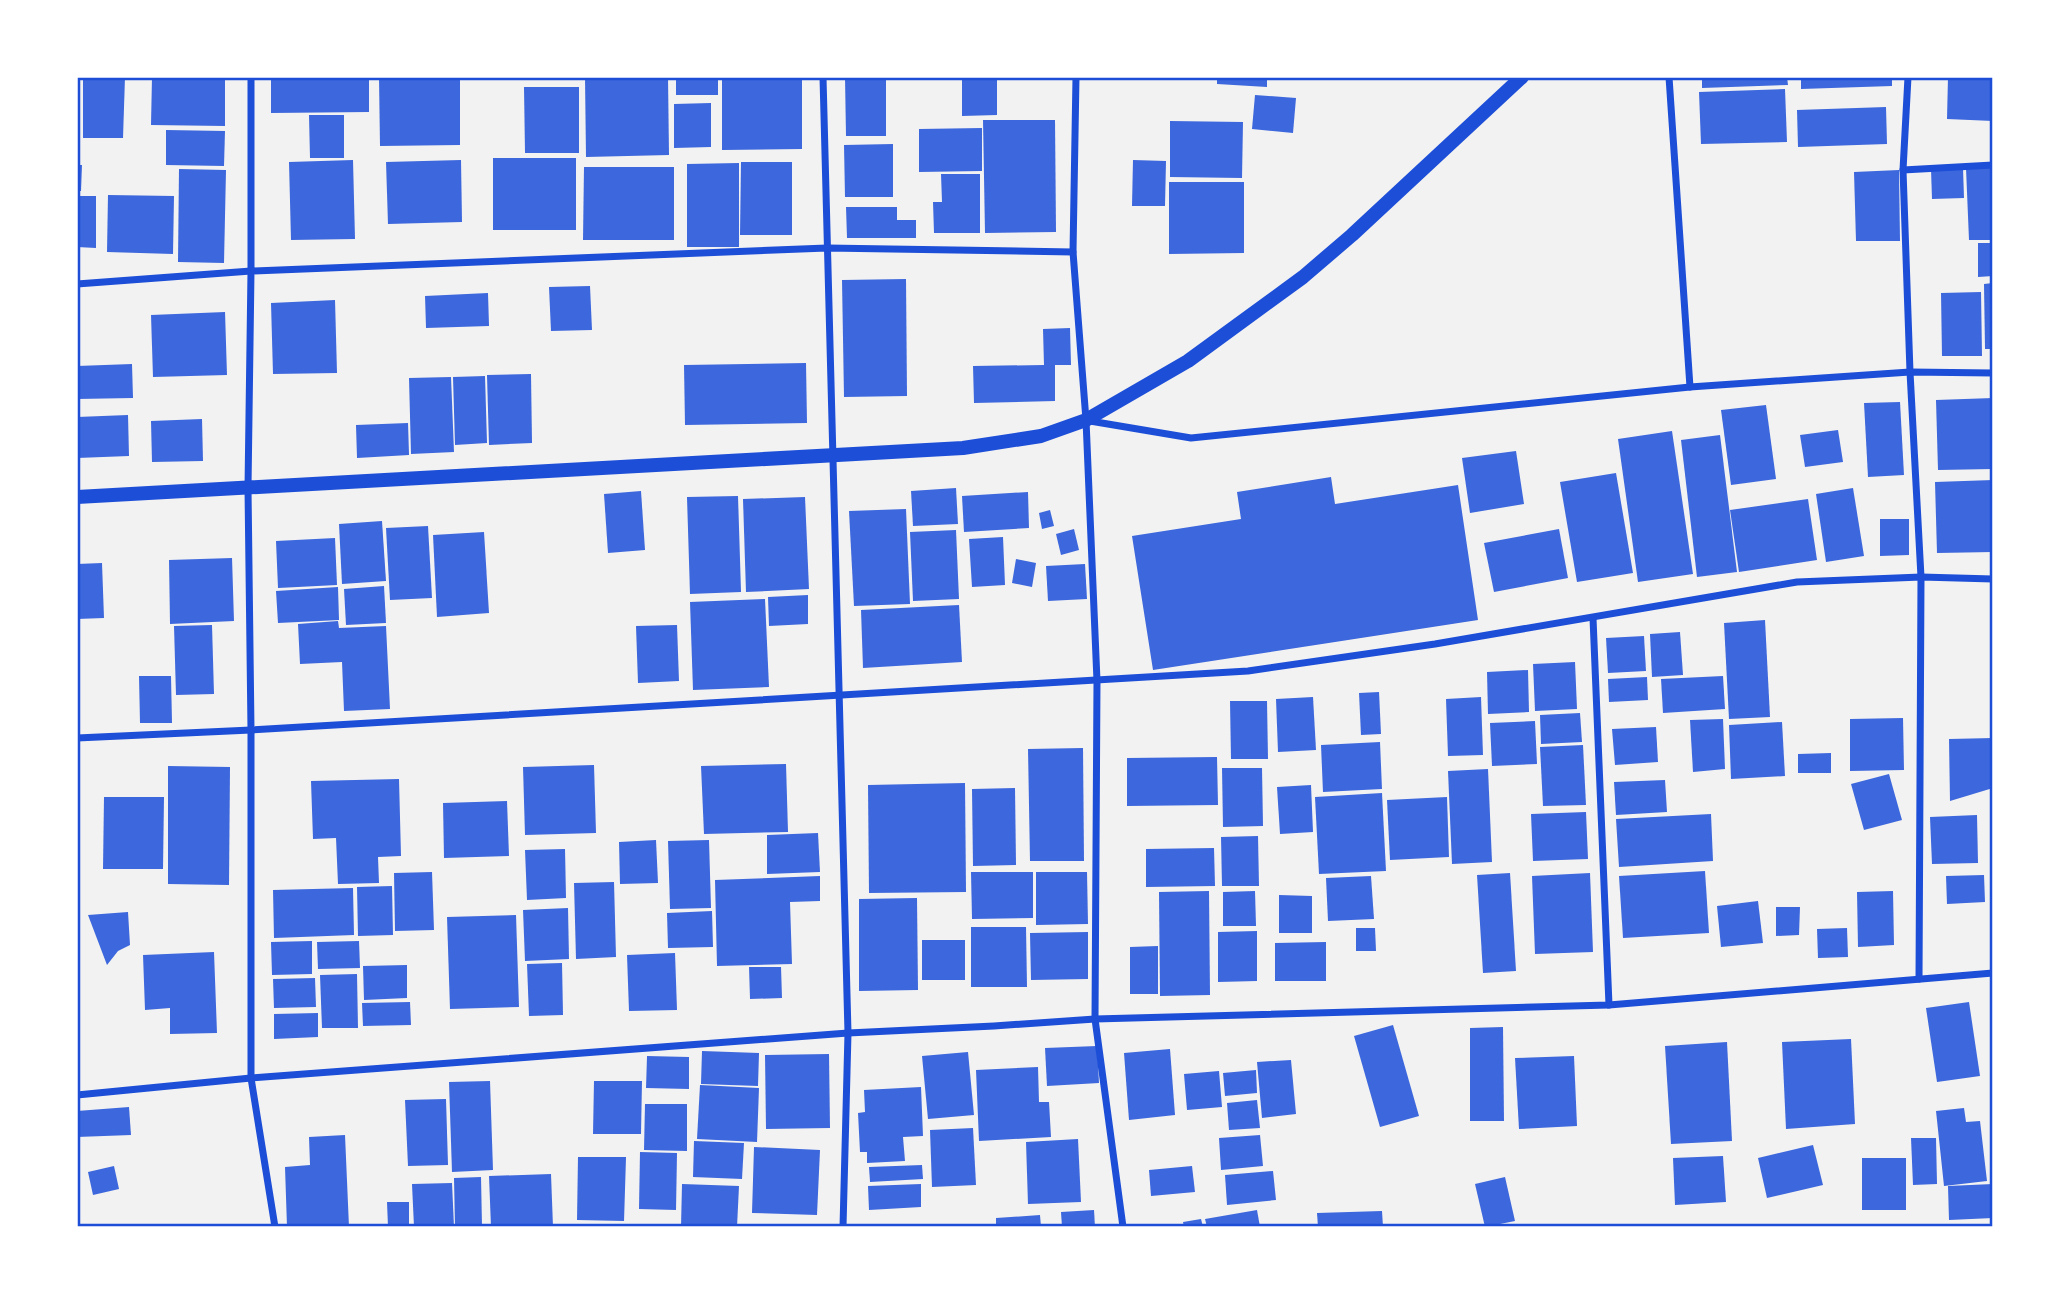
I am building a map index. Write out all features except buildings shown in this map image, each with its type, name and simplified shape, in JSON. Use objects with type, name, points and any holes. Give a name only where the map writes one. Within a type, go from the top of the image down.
[{"type":"main road","points":[[77,497],[963,448],[1041,436],[1086,420],[1188,361],[1303,277],[1521,77]]},
{"type":"street","points":[[251,77],[248,488],[251,1078],[275,1227]]},
{"type":"street","points":[[823,77],[848,1032],[843,1227]]},
{"type":"street","points":[[1076,77],[1073,252],[1086,420],[1097,681],[1096,1019],[1123,1227]]},
{"type":"street","points":[[1669,77],[1690,387]]},
{"type":"street","points":[[1908,77],[1903,170],[1910,372],[1922,577],[1919,979]]},
{"type":"street","points":[[1903,170],[1993,165]]},
{"type":"street","points":[[77,284],[251,271],[827,248],[1073,252]]},
{"type":"street","points":[[1086,420],[1191,438],[1690,387],[1910,372],[1993,373]]},
{"type":"street","points":[[77,738],[1248,671],[1434,644],[1797,582],[1922,577],[1993,579]]},
{"type":"street","points":[[1593,618],[1609,1004]]},
{"type":"street","points":[[77,1095],[251,1078],[848,1032],[1096,1019],[1609,1004],[1993,973]]}]
